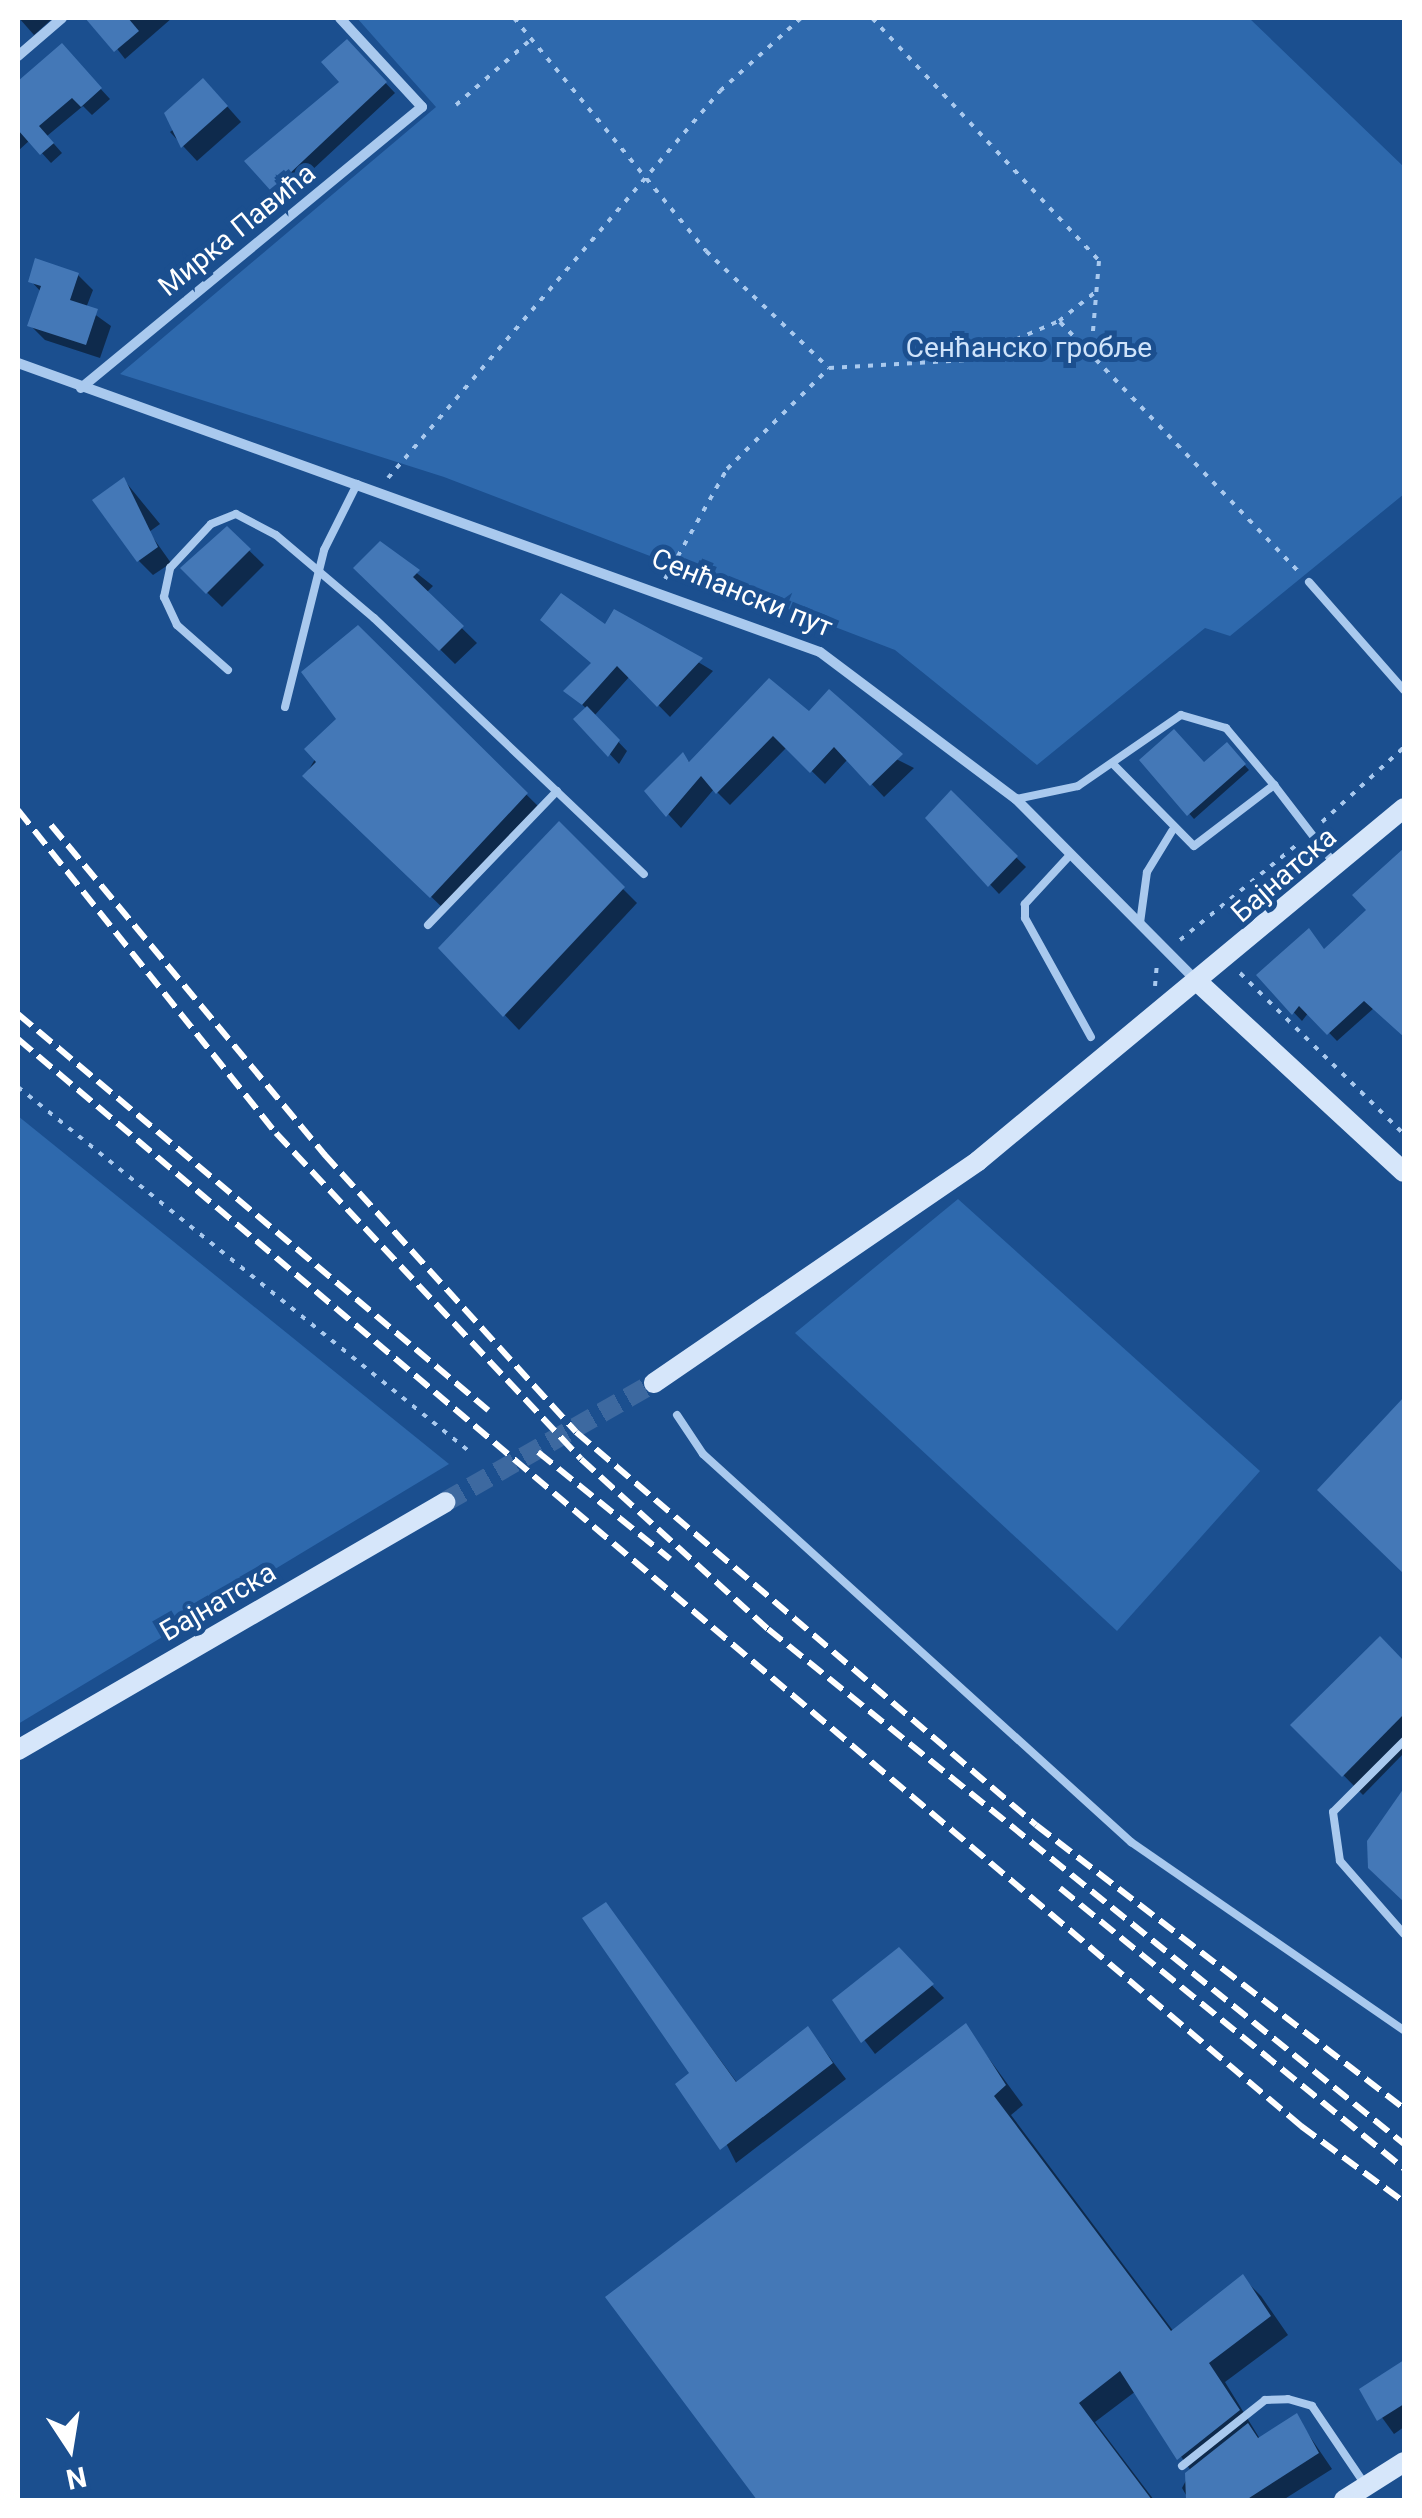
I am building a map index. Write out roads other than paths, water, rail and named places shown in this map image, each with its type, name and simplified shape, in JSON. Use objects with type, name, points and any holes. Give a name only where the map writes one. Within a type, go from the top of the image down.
[{"type":"main road","name":"Бајнатска","points":[[654,1383],[948,1184],[1200,984],[1404,808]]},
{"type":"main road","name":"Сенћански пут","points":[[1200,984],[1404,1172]]},
{"type":"main road","name":"Бајнатска","points":[[18,1750],[446,1502]]},
{"type":"main road","points":[[1344,2500],[1404,2462]]},
{"type":"street","points":[[18,56],[62,18]]},
{"type":"street","name":"Мирка Павића","points":[[81,388],[422,107],[340,18]]},
{"type":"street","name":"Сенћански пут","points":[[18,363],[81,388],[379,488],[662,590],[820,652],[1016,799],[1200,984]]},
{"type":"lane","points":[[285,706],[318,570],[358,481]]},
{"type":"lane","points":[[228,670],[169,613],[170,568],[212,524],[236,514],[318,570],[644,874]]},
{"type":"lane","points":[[1309,582],[1404,690]]},
{"type":"lane","points":[[1016,799],[1067,791],[1113,764],[1159,725],[1192,714],[1226,728],[1336,866]]},
{"type":"lane","points":[[1113,764],[1172,830],[1200,844],[1274,785]]},
{"type":"lane","points":[[428,926],[557,791]]},
{"type":"lane","points":[[1140,924],[1147,872],[1172,830]]},
{"type":"lane","points":[[1070,854],[1026,904],[1025,918],[1091,1036]]},
{"type":"lane","points":[[677,1415],[704,1454],[1131,1842],[1404,2030]]},
{"type":"lane","points":[[1404,1742],[1333,1812],[1340,1860],[1404,1934]]},
{"type":"lane","points":[[1182,2466],[1265,2400],[1288,2399],[1312,2406],[1367,2486]]},
{"type":"tunnel","points":[[445,1502],[654,1383]]},
{"type":"railway","points":[[18,810],[276,1133],[581,1459],[768,1629],[1404,2144]]},
{"type":"railway","points":[[51,825],[324,1154],[576,1432],[1036,1825],[1404,2108]]},
{"type":"railway","points":[[18,1014],[488,1410]]},
{"type":"railway","points":[[18,1039],[1301,2126],[1404,2202]]},
{"type":"railway","points":[[538,1452],[670,1559]]},
{"type":"railway","points":[[1060,1888],[1404,2169]]},
{"type":"park label","name":"Сенћанско гробље","points":[[1029,348]]}]
